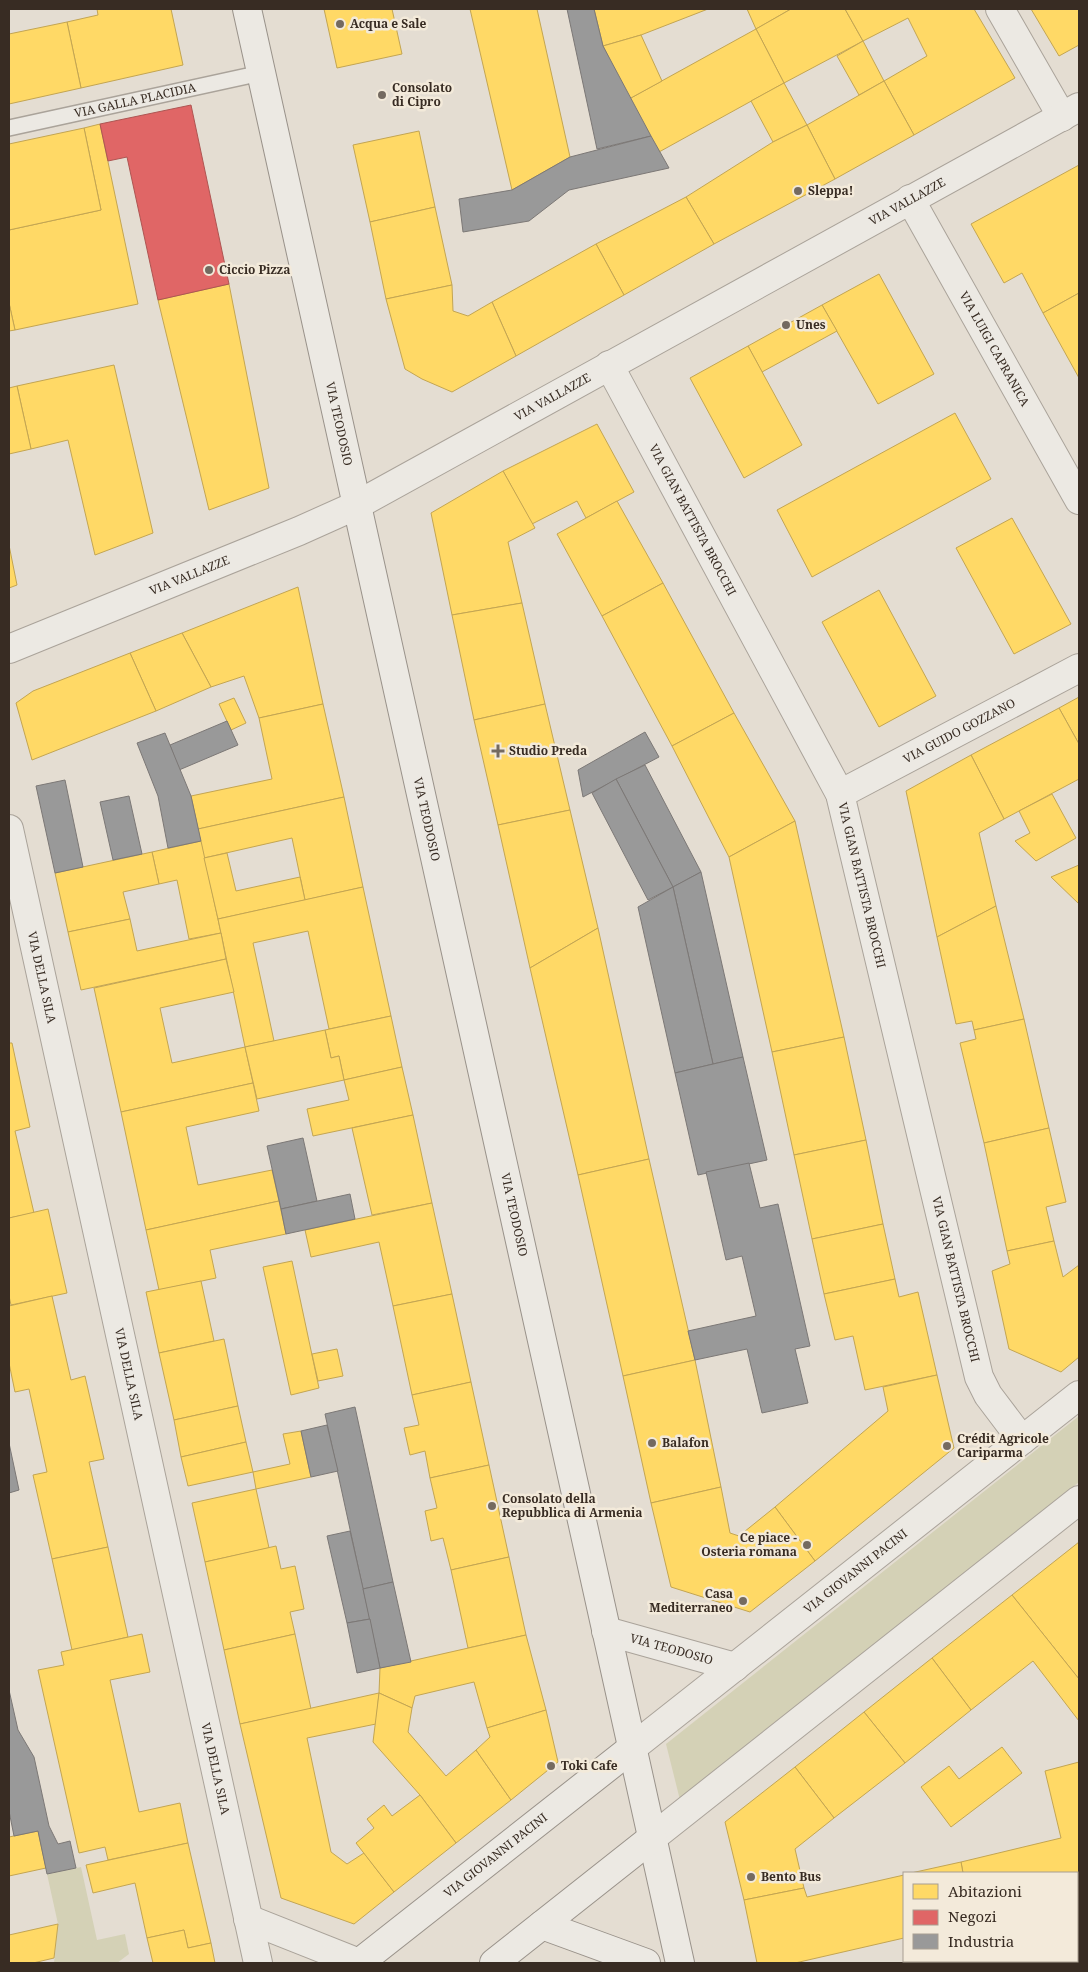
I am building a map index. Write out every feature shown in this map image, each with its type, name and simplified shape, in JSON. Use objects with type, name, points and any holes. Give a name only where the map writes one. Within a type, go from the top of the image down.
[{"type":"street","name":"VIA TEODOSIO","points":[[247,9],[632,1748]]},
{"type":"street","points":[[1000,9],[1070,112]]},
{"type":"street","name":"VIA VALLAZZE","points":[[9,649],[308,528],[357,505],[1070,112]]},
{"type":"street","name":"VIA LUIGI CAPRANICA","points":[[910,199],[1079,500]]},
{"type":"street","name":"VIA GIAN BATTISTA BROCCHI","points":[[609,365],[840,794],[979,1377],[988,1395],[1022,1440]]},
{"type":"street","name":"VIA GUIDO GOZZANO","points":[[840,794],[1079,668]]},
{"type":"street","name":"VIA DELLA SILA","points":[[9,829],[258,1963]]},
{"type":"street","name":"VIA GIOVANNI PACINI","points":[[359,1963],[1079,1395]]},
{"type":"street","points":[[494,1963],[1079,1500]]},
{"type":"street","name":"VIA TEODOSIO","points":[[606,1631],[734,1667]]},
{"type":"street","points":[[632,1748],[680,1963]]},
{"type":"street","points":[[248,1919],[359,1963]]},
{"type":"street","points":[[542,1925],[646,1963]]},
{"type":"lane","name":"VIA GALLA PLACIDIA","points":[[9,128],[261,73]]},
{"type":"shaded area","points":[[1079,1416],[1079,1482],[680,1800],[666,1744]]},
{"type":"shaded area","points":[[81,1867],[97,1940],[125,1934],[129,1954],[117,1963],[54,1963],[58,1924],[47,1874]]},
{"type":"building: Abitazioni","points":[[97,9],[171,9],[183,65],[81,88],[67,22],[98,15]]},
{"type":"building: Abitazioni","points":[[324,9],[392,9],[402,54],[337,68]]},
{"type":"building: Abitazioni","points":[[470,9],[537,9],[570,157],[512,190]]},
{"type":"building: Abitazioni","points":[[594,9],[708,9],[641,35],[603,46]]},
{"type":"building: Abitazioni","points":[[747,9],[791,9],[756,29]]},
{"type":"building: Abitazioni","points":[[791,9],[845,9],[863,41],[784,83],[756,29]]},
{"type":"building: Abitazioni","points":[[845,9],[974,9],[1015,78],[914,135],[884,81],[927,56],[908,18],[863,41]]},
{"type":"building: Abitazioni","points":[[1031,9],[1079,9],[1079,45],[1059,56]]},
{"type":"building: Abitazioni","points":[[67,22],[81,88],[9,104],[9,34]]},
{"type":"building: Abitazioni","points":[[756,29],[784,83],[659,152],[629,99]]},
{"type":"building: Abitazioni","points":[[641,35],[662,81],[629,99],[603,46]]},
{"type":"building: Abitazioni","points":[[863,41],[884,81],[859,95],[837,56]]},
{"type":"building: Abitazioni","points":[[884,81],[914,135],[835,179],[807,125]]},
{"type":"building: Abitazioni","points":[[784,83],[807,125],[773,142],[751,101]]},
{"type":"building: Abitazioni","points":[[100,124],[138,304],[15,330],[9,303],[9,230],[101,210],[84,128]]},
{"type":"building: Abitazioni","points":[[807,125],[835,179],[714,244],[686,197],[773,142]]},
{"type":"building: Abitazioni","points":[[84,128],[101,210],[9,230],[9,144]]},
{"type":"building: Abitazioni","points":[[419,131],[435,207],[370,222],[353,145]]},
{"type":"building: Abitazioni","points":[[1079,165],[1079,293],[1043,313],[1022,273],[1004,283],[971,224]]},
{"type":"building: Abitazioni","points":[[686,197],[714,244],[624,295],[596,244]]},
{"type":"building: Abitazioni","points":[[435,207],[452,285],[386,299],[370,222]]},
{"type":"building: Abitazioni","points":[[596,244],[624,295],[516,356],[492,302]]},
{"type":"building: Abitazioni","points":[[879,274],[934,374],[878,404],[822,305]]},
{"type":"building: Abitazioni","points":[[229,284],[269,488],[209,510],[158,300]]},
{"type":"building: Abitazioni","points":[[452,285],[453,311],[468,316],[492,302],[516,356],[452,392],[422,379],[405,369],[386,299]]},
{"type":"building: Abitazioni","points":[[1079,293],[1079,378],[1043,313]]},
{"type":"building: Abitazioni","points":[[9,303],[15,330],[9,331]]},
{"type":"building: Abitazioni","points":[[822,305],[837,331],[762,372],[748,346]]},
{"type":"building: Abitazioni","points":[[748,346],[802,445],[744,478],[690,378]]},
{"type":"building: Abitazioni","points":[[114,365],[153,533],[95,555],[68,440],[31,449],[17,386]]},
{"type":"building: Abitazioni","points":[[17,386],[31,449],[9,454],[9,388]]},
{"type":"building: Abitazioni","points":[[955,413],[991,479],[812,577],[777,510]]},
{"type":"building: Abitazioni","points":[[597,424],[634,492],[586,518],[577,501],[532,524],[503,471]]},
{"type":"building: Abitazioni","points":[[503,471],[535,528],[508,542],[522,603],[452,615],[431,513]]},
{"type":"building: Abitazioni","points":[[617,501],[663,583],[602,616],[557,534]]},
{"type":"building: Abitazioni","points":[[1012,518],[1071,624],[1014,654],[956,548]]},
{"type":"building: Abitazioni","points":[[9,545],[17,585],[9,588]]},
{"type":"building: Abitazioni","points":[[663,583],[734,713],[672,746],[602,616]]},
{"type":"building: Abitazioni","points":[[298,587],[323,704],[259,718],[244,676],[211,687],[182,633]]},
{"type":"building: Abitazioni","points":[[879,590],[936,696],[879,727],[822,622]]},
{"type":"building: Abitazioni","points":[[522,603],[545,704],[474,720],[452,615]]},
{"type":"building: Abitazioni","points":[[182,633],[211,687],[156,711],[130,653]]},
{"type":"building: Abitazioni","points":[[130,653],[156,711],[32,760],[16,703],[33,691]]},
{"type":"building: Abitazioni","points":[[1079,697],[1079,744],[1059,708]]},
{"type":"building: Abitazioni","points":[[234,698],[246,723],[231,730],[219,704]]},
{"type":"building: Abitazioni","points":[[323,704],[344,797],[198,829],[191,796],[272,779],[259,718]]},
{"type":"building: Abitazioni","points":[[545,704],[570,810],[498,825],[474,720]]},
{"type":"building: Abitazioni","points":[[1059,708],[1079,744],[1079,779],[1004,819],[971,755]]},
{"type":"building: Abitazioni","points":[[734,713],[795,821],[729,857],[672,746]]},
{"type":"building: Abitazioni","points":[[971,755],[1004,819],[979,833],[996,906],[937,937],[906,791]]},
{"type":"building: Abitazioni","points":[[1052,794],[1076,838],[1036,861],[1015,841],[1030,833],[1019,811]]},
{"type":"building: Abitazioni","points":[[344,797],[363,887],[305,900],[292,838],[204,858],[198,829]]},
{"type":"building: Abitazioni","points":[[570,810],[598,928],[530,968],[498,825]]},
{"type":"building: Abitazioni","points":[[795,821],[844,1037],[772,1052],[729,857]]},
{"type":"building: Abitazioni","points":[[201,841],[221,933],[189,939],[177,880],[159,884],[152,852]]},
{"type":"building: Abitazioni","points":[[152,852],[159,884],[123,892],[130,919],[68,932],[55,873]]},
{"type":"building: Abitazioni","points":[[227,853],[236,891],[300,877],[305,900],[218,919],[204,858]]},
{"type":"building: Abitazioni","points":[[1079,865],[1079,904],[1051,877]]},
{"type":"building: Abitazioni","points":[[363,887],[391,1016],[329,1029],[308,931],[253,943],[274,1041],[245,1047],[218,919]]},
{"type":"building: Abitazioni","points":[[996,906],[1024,1019],[974,1030],[972,1021],[956,1024],[937,937]]},
{"type":"building: Abitazioni","points":[[130,919],[137,951],[221,933],[226,959],[81,990],[68,932]]},
{"type":"building: Abitazioni","points":[[598,928],[649,1159],[578,1175],[530,968]]},
{"type":"building: Abitazioni","points":[[226,959],[234,992],[160,1008],[172,1063],[245,1047],[253,1083],[121,1112],[94,988]]},
{"type":"building: Abitazioni","points":[[391,1016],[402,1067],[344,1080],[339,1056],[331,1058],[325,1030]]},
{"type":"building: Abitazioni","points":[[1024,1019],[1049,1128],[984,1143],[960,1043],[976,1039],[974,1030]]},
{"type":"building: Abitazioni","points":[[325,1030],[331,1058],[339,1056],[344,1080],[257,1099],[245,1047]]},
{"type":"building: Abitazioni","points":[[844,1037],[866,1140],[794,1155],[772,1052]]},
{"type":"building: Abitazioni","points":[[9,1043],[12,1043],[30,1127],[15,1131],[34,1213],[9,1218]]},
{"type":"building: Abitazioni","points":[[402,1067],[413,1115],[313,1136],[307,1109],[349,1100],[344,1080]]},
{"type":"building: Abitazioni","points":[[253,1083],[259,1111],[186,1127],[198,1185],[272,1170],[279,1201],[146,1230],[121,1112]]},
{"type":"building: Abitazioni","points":[[413,1115],[432,1203],[372,1215],[352,1128]]},
{"type":"building: Abitazioni","points":[[1049,1128],[1066,1202],[1046,1207],[1054,1241],[1007,1251],[984,1143]]},
{"type":"building: Abitazioni","points":[[866,1140],[883,1224],[812,1239],[794,1155]]},
{"type":"building: Abitazioni","points":[[649,1159],[695,1360],[623,1376],[578,1175]]},
{"type":"building: Abitazioni","points":[[279,1201],[286,1234],[210,1250],[216,1278],[159,1290],[146,1230]]},
{"type":"building: Abitazioni","points":[[432,1203],[452,1294],[393,1306],[379,1242],[311,1257],[305,1230]]},
{"type":"building: Abitazioni","points":[[48,1209],[67,1293],[11,1305],[9,1296],[9,1218]]},
{"type":"building: Abitazioni","points":[[883,1224],[895,1279],[824,1294],[812,1239]]},
{"type":"building: Abitazioni","points":[[1054,1241],[1063,1277],[1079,1265],[1079,1357],[1061,1372],[1009,1349],[992,1271],[1010,1264],[1007,1251]]},
{"type":"building: Abitazioni","points":[[292,1261],[319,1388],[291,1395],[263,1267]]},
{"type":"building: Abitazioni","points":[[895,1279],[899,1297],[918,1292],[937,1375],[865,1390],[853,1336],[835,1340],[824,1294]]},
{"type":"building: Abitazioni","points":[[201,1281],[214,1341],[159,1353],[146,1292]]},
{"type":"building: Abitazioni","points":[[452,1294],[471,1382],[412,1395],[393,1306]]},
{"type":"building: Abitazioni","points":[[52,1296],[71,1380],[85,1376],[104,1459],[89,1462],[108,1547],[52,1559],[33,1475],[47,1472],[29,1389],[15,1392],[9,1363],[9,1306]]},
{"type":"building: Abitazioni","points":[[224,1339],[238,1406],[174,1420],[159,1353]]},
{"type":"building: Abitazioni","points":[[337,1349],[343,1376],[318,1381],[312,1354]]},
{"type":"building: Abitazioni","points":[[695,1360],[721,1487],[651,1503],[623,1376]]},
{"type":"building: Abitazioni","points":[[937,1375],[954,1448],[815,1561],[775,1507],[888,1411],[883,1387]]},
{"type":"building: Abitazioni","points":[[471,1382],[489,1465],[430,1478],[425,1451],[410,1455],[404,1428],[419,1425],[412,1395]]},
{"type":"building: Abitazioni","points":[[238,1406],[246,1442],[181,1457],[174,1420]]},
{"type":"building: Abitazioni","points":[[301,1431],[311,1477],[256,1489],[253,1472],[290,1464],[283,1434]]},
{"type":"building: Abitazioni","points":[[246,1442],[253,1472],[188,1486],[181,1457]]},
{"type":"building: Abitazioni","points":[[489,1465],[509,1557],[451,1570],[443,1538],[431,1541],[425,1511],[437,1508],[430,1478]]},
{"type":"building: Abitazioni","points":[[721,1487],[730,1533],[739,1536],[775,1507],[815,1561],[750,1612],[671,1587],[651,1503]]},
{"type":"building: Abitazioni","points":[[256,1489],[269,1548],[205,1562],[192,1503]]},
{"type":"building: Abitazioni","points":[[1079,1542],[1079,1679],[1012,1595]]},
{"type":"building: Abitazioni","points":[[276,1546],[281,1569],[295,1566],[304,1609],[290,1612],[295,1634],[224,1650],[205,1562]]},
{"type":"building: Abitazioni","points":[[108,1547],[128,1637],[72,1650],[52,1559]]},
{"type":"building: Abitazioni","points":[[509,1557],[526,1635],[468,1648],[451,1570]]},
{"type":"building: Abitazioni","points":[[1012,1595],[1079,1679],[1079,1721],[1033,1661],[971,1710],[932,1658]]},
{"type":"building: Abitazioni","points":[[142,1634],[150,1672],[110,1680],[139,1812],[180,1803],[188,1843],[108,1860],[105,1847],[79,1853],[38,1670],[64,1665],[61,1652]]},
{"type":"building: Abitazioni","points":[[295,1634],[311,1709],[240,1724],[224,1650]]},
{"type":"building: Abitazioni","points":[[526,1635],[546,1710],[487,1728],[474,1682],[415,1696],[412,1708],[379,1693],[380,1668]]},
{"type":"building: Abitazioni","points":[[932,1658],[971,1710],[905,1763],[864,1712]]},
{"type":"building: Abitazioni","points":[[379,1693],[376,1724],[307,1738],[331,1852],[347,1864],[364,1853],[394,1892],[354,1924],[281,1898],[240,1724]]},
{"type":"building: Abitazioni","points":[[379,1693],[412,1708],[408,1732],[446,1776],[476,1750],[511,1800],[456,1843],[420,1795],[373,1742]]},
{"type":"building: Abitazioni","points":[[546,1710],[558,1762],[511,1800],[476,1750],[490,1737],[487,1728]]},
{"type":"building: Abitazioni","points":[[864,1712],[905,1763],[834,1818],[795,1767]]},
{"type":"building: Abitazioni","points":[[1002,1747],[1022,1773],[951,1827],[921,1787],[949,1766],[959,1779]]},
{"type":"building: Abitazioni","points":[[1079,1762],[1078,1898],[1078,1872],[963,1872],[961,1862],[1061,1838],[1045,1771]]},
{"type":"building: Abitazioni","points":[[795,1767],[834,1818],[795,1849],[804,1888],[744,1900],[725,1822]]},
{"type":"building: Abitazioni","points":[[420,1795],[456,1843],[394,1892],[356,1843],[374,1828],[367,1819],[384,1805],[392,1816]]},
{"type":"building: Abitazioni","points":[[38,1831],[46,1868],[9,1876],[9,1837]]},
{"type":"building: Abitazioni","points":[[188,1843],[211,1943],[188,1948],[184,1930],[147,1938],[135,1883],[93,1893],[86,1865]]},
{"type":"building: Abitazioni","points":[[961,1862],[963,1872],[916,1872]]},
{"type":"building: Abitazioni","points":[[903,1875],[903,1938],[795,1963],[757,1963],[744,1900],[804,1888],[807,1897]]},
{"type":"building: Abitazioni","points":[[58,1924],[54,1958],[33,1963],[9,1963],[9,1935]]},
{"type":"building: Abitazioni","points":[[184,1930],[188,1948],[211,1943],[215,1963],[153,1963],[147,1938]]},
{"type":"building: Negozi","points":[[191,105],[229,284],[158,300],[127,157],[108,161],[100,124]]},
{"type":"building: Industria","points":[[567,9],[594,9],[603,46],[651,136],[597,149]]},
{"type":"building: Industria","points":[[651,136],[669,168],[569,190],[529,221],[463,232],[459,199],[512,190],[570,157]]},
{"type":"building: Industria","points":[[227,721],[238,745],[179,770],[170,745]]},
{"type":"building: Industria","points":[[645,732],[659,757],[583,797],[578,770]]},
{"type":"building: Industria","points":[[165,733],[191,796],[201,841],[168,848],[158,796],[137,743]]},
{"type":"building: Industria","points":[[645,765],[701,872],[673,887],[616,779]]},
{"type":"building: Industria","points":[[616,779],[673,887],[648,900],[592,793]]},
{"type":"building: Industria","points":[[65,780],[83,867],[55,873],[36,786]]},
{"type":"building: Industria","points":[[129,796],[142,854],[113,860],[100,802]]},
{"type":"building: Industria","points":[[701,872],[743,1057],[713,1064],[673,887]]},
{"type":"building: Industria","points":[[673,887],[713,1064],[675,1073],[638,907]]},
{"type":"building: Industria","points":[[743,1057],[767,1160],[698,1175],[675,1073]]},
{"type":"building: Industria","points":[[303,1138],[317,1201],[281,1209],[267,1146]]},
{"type":"building: Industria","points":[[749,1163],[760,1208],[778,1204],[810,1346],[795,1349],[808,1403],[762,1413],[747,1349],[695,1360],[688,1331],[756,1316],[742,1256],[726,1260],[706,1172]]},
{"type":"building: Industria","points":[[350,1194],[355,1219],[286,1234],[281,1209]]},
{"type":"building: Industria","points":[[355,1407],[393,1582],[363,1589],[325,1414]]},
{"type":"building: Industria","points":[[327,1425],[338,1471],[311,1477],[301,1431]]},
{"type":"building: Industria","points":[[9,1443],[19,1490],[9,1493]]},
{"type":"building: Industria","points":[[350,1531],[370,1619],[347,1623],[327,1536]]},
{"type":"building: Industria","points":[[393,1582],[411,1662],[380,1668],[363,1589]]},
{"type":"building: Industria","points":[[370,1619],[380,1668],[357,1673],[347,1623]]},
{"type":"building: Industria","points":[[9,1690],[18,1730],[34,1757],[49,1826],[58,1844],[70,1841],[76,1868],[47,1874],[38,1831],[14,1836],[9,1811]]},
{"type":"place","name":"Acqua e Sale","points":[[340,24]]},
{"type":"place","name":"Consolato di Cipro","points":[[382,95]]},
{"type":"place","name":"Sleppa!","points":[[798,191]]},
{"type":"place","name":"Ciccio Pizza","points":[[209,270]]},
{"type":"place","name":"Unes","points":[[786,325]]},
{"type":"place","name":"Studio Preda","points":[[498,751]]},
{"type":"place","name":"Balafon","points":[[652,1443]]},
{"type":"place","name":"Crédit Agricole Cariparma","points":[[947,1446]]},
{"type":"place","name":"Consolato della Repubblica di Armenia","points":[[492,1506]]},
{"type":"place","name":"Ce piace - Osteria romana","points":[[807,1545]]},
{"type":"place","name":"Casa Mediterraneo","points":[[743,1601]]},
{"type":"place","name":"Toki Cafe","points":[[551,1766]]},
{"type":"place","name":"Bento Bus","points":[[751,1877]]}]
